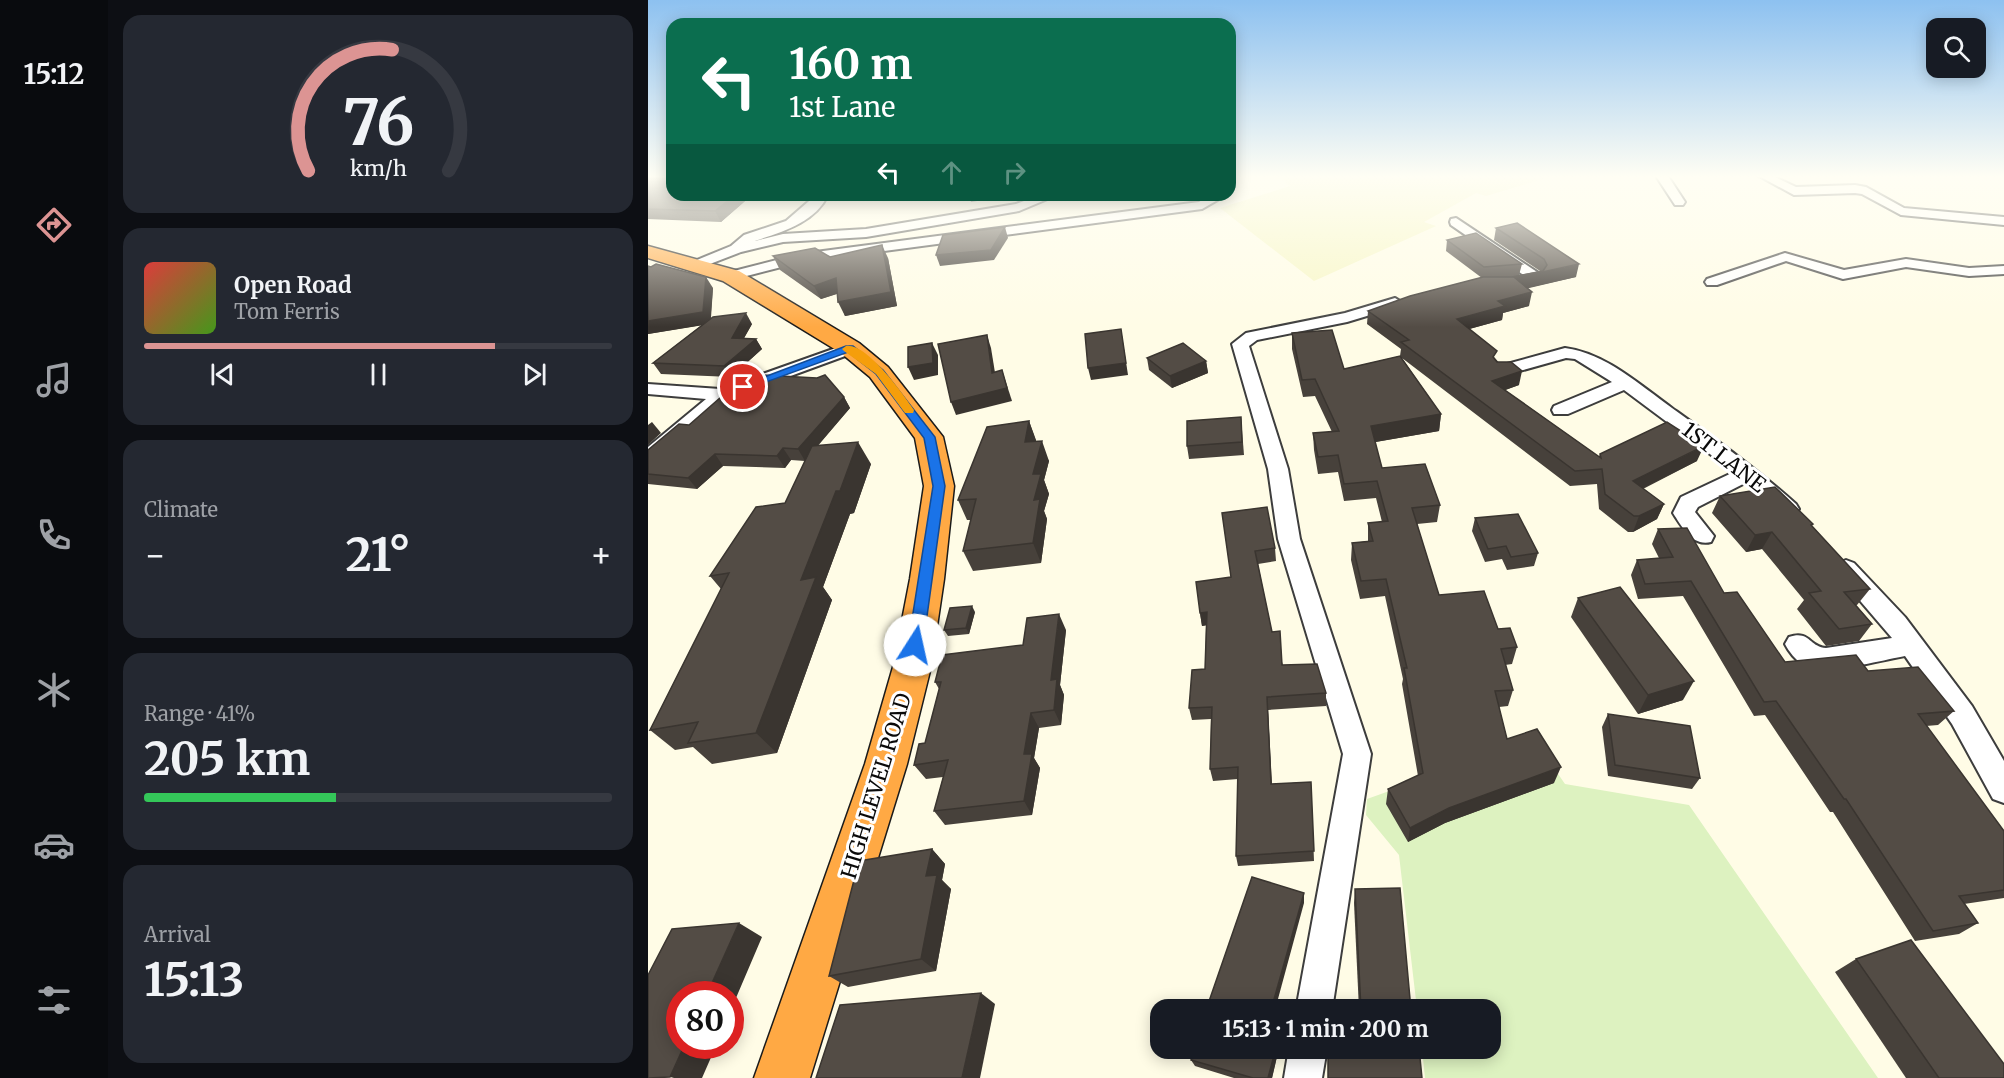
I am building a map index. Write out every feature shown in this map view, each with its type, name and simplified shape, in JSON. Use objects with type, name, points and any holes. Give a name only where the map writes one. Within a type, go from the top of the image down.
[{"type":"highway","name":"HIGH LEVEL ROAD","points":[[648,252],[697,265],[733,263],[850,348],[879,372],[929,437],[939,486],[927,579],[912,667],[886,764],[782,1078]]},
{"type":"street","points":[[733,263],[749,238],[783,226]]},
{"type":"street","points":[[733,263],[783,238],[878,231],[905,226]]},
{"type":"street","points":[[733,263],[800,258],[1040,226]]},
{"type":"street","points":[[1462,226],[1535,277],[1509,284],[1489,284]]},
{"type":"street","points":[[1712,282],[1785,257],[1843,275],[1906,263],[1970,272],[2004,270]]},
{"type":"street","points":[[1316,999],[1357,754],[1289,539],[1278,469],[1240,344],[1252,336],[1347,317],[1414,297]]},
{"type":"street","points":[[648,457],[722,394],[850,348]]},
{"type":"street","name":"1ST LANE","points":[[1502,371],[1565,353],[1573,353],[1626,383],[1749,473],[1804,525]]},
{"type":"street","points":[[1561,410],[1626,383]]},
{"type":"street","points":[[648,389],[722,394]]},
{"type":"street","points":[[1703,536],[1684,513],[1689,502],[1749,473]]},
{"type":"street","points":[[1835,556],[1896,624],[1962,715],[2004,789]]},
{"type":"street","points":[[1798,644],[1813,658],[1826,659],[1911,645]]},
{"type":"street","points":[[1303,1078],[1306,1059]]},
{"type":"green space","points":[[1244,226],[1435,226],[1314,281]]},
{"type":"green space","points":[[1534,739],[1565,784],[1689,805],[1878,1078],[1425,1078],[1423,1059],[1501,1059],[1501,999],[1416,999],[1399,855],[1366,815],[1367,799]]},
{"type":"building","points":[[1522,226],[1579,264],[1515,278],[1532,292],[1498,301],[1505,306],[1457,319],[1497,351],[1493,357],[1497,362],[1511,362],[1522,371],[1492,381],[1601,458],[1600,454],[1667,422],[1704,446],[1633,481],[1664,504],[1639,516],[1634,516],[1605,494],[1602,469],[1575,471],[1401,342],[1409,340],[1368,311],[1410,296],[1483,277],[1512,277],[1543,271],[1547,265],[1544,259],[1496,228]]},
{"type":"building","points":[[1005,227],[991,250],[936,255],[943,235]]},
{"type":"building","points":[[1476,233],[1522,264],[1484,267],[1447,240]]},
{"type":"building","points":[[882,245],[891,292],[838,302],[836,278],[814,286],[773,256],[815,248],[830,257]]},
{"type":"building","points":[[656,264],[706,277],[703,312],[648,321],[648,266]]},
{"type":"building","points":[[746,313],[732,338],[756,339],[724,366],[653,363],[713,317]]},
{"type":"building","points":[[1121,329],[1126,363],[1088,368],[1085,334]]},
{"type":"building","points":[[1332,330],[1344,369],[1400,356],[1441,414],[1371,426],[1382,468],[1425,464],[1440,505],[1412,508],[1439,595],[1484,591],[1498,629],[1510,628],[1517,647],[1501,649],[1513,690],[1495,691],[1507,739],[1537,729],[1561,767],[1449,808],[1410,828],[1388,789],[1423,773],[1404,668],[1407,668],[1386,579],[1361,581],[1352,543],[1373,541],[1368,523],[1388,521],[1377,481],[1344,484],[1338,455],[1318,457],[1313,433],[1339,431],[1315,379],[1302,380],[1292,333]]},
{"type":"building","points":[[987,335],[992,373],[1002,370],[1007,388],[951,402],[938,344]]},
{"type":"building","points":[[932,343],[933,363],[908,367],[908,347]]},
{"type":"building","points":[[1183,343],[1206,361],[1170,376],[1147,358]]},
{"type":"building","points":[[761,375],[817,378],[825,375],[844,397],[798,449],[783,448],[777,456],[715,454],[688,478],[648,474],[648,450],[679,424],[689,425],[736,384]]},
{"type":"building","points":[[1241,417],[1242,442],[1187,446],[1187,421]]},
{"type":"building","points":[[1029,421],[1025,442],[1042,441],[1033,474],[1041,474],[1034,500],[1040,499],[1033,543],[963,551],[976,499],[958,500],[987,427]]},
{"type":"building","points":[[858,442],[840,491],[836,491],[801,580],[816,577],[756,733],[688,743],[698,722],[650,730],[729,573],[710,576],[756,507],[785,503],[812,446]]},
{"type":"building","points":[[1775,487],[1813,524],[1811,525],[1870,589],[1844,592],[1872,624],[1839,629],[1809,593],[1821,591],[1772,532],[1755,535],[1720,496]]},
{"type":"building","points":[[1267,507],[1275,548],[1255,551],[1272,632],[1280,631],[1282,665],[1317,664],[1326,693],[1267,697],[1271,784],[1311,782],[1314,851],[1236,856],[1238,767],[1210,769],[1212,707],[1189,708],[1192,670],[1205,669],[1207,612],[1200,613],[1196,582],[1231,577],[1222,513]]},
{"type":"building","points":[[1518,514],[1538,553],[1511,557],[1506,546],[1488,549],[1475,518]]},
{"type":"building","points":[[1687,528],[1724,593],[1737,592],[1785,662],[1856,655],[1868,671],[1918,667],[1954,711],[1918,714],[2004,831],[2004,890],[1959,896],[1978,923],[1933,931],[1846,799],[1776,701],[1764,702],[1691,581],[1645,584],[1637,560],[1673,557],[1658,529]]},
{"type":"building","points":[[1620,587],[1694,681],[1648,695],[1578,598]]},
{"type":"building","points":[[972,606],[966,628],[944,630],[950,608]]},
{"type":"building","points":[[1059,614],[1051,680],[1057,679],[1054,710],[1031,713],[1024,754],[1032,754],[1024,801],[934,811],[948,760],[914,765],[919,744],[925,743],[941,682],[935,682],[942,655],[1023,645],[1027,618]]},
{"type":"building","points":[[1608,714],[1690,726],[1700,778],[1615,765]]},
{"type":"building","points":[[932,849],[926,876],[937,875],[921,959],[829,976],[859,861]]},
{"type":"building","points":[[1252,877],[1304,893],[1274,999],[1210,999]]},
{"type":"building","points":[[1400,888],[1410,999],[1360,999],[1355,889]]},
{"type":"building","points":[[739,923],[713,981],[666,981],[666,1059],[678,1059],[670,1077],[648,1078],[648,975],[672,929]]},
{"type":"building","points":[[1911,940],[2004,1064],[2004,1078],[1939,1078],[1856,959]]},
{"type":"building","points":[[981,993],[962,1078],[816,1078],[840,1005]]},
{"type":"building","points":[[1273,1059],[1268,1078],[1253,1078],[1191,1060]]},
{"type":"building","points":[[1328,1059],[1420,1059],[1422,1078],[1328,1078]]},
{"type":"slow traffic","points":[[847,349],[850,348],[879,372],[909,410]]},
{"type":"route","points":[[743,387],[850,348],[879,372],[929,437],[939,486],[927,579],[915,645]]}]
